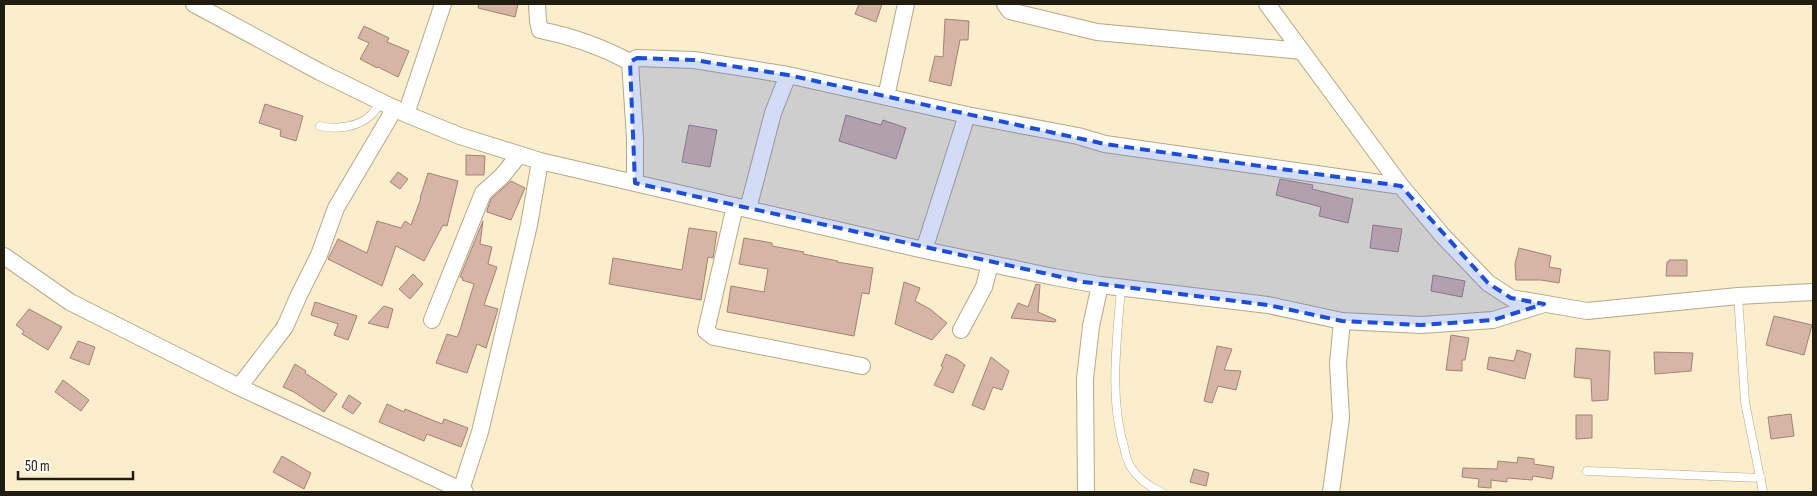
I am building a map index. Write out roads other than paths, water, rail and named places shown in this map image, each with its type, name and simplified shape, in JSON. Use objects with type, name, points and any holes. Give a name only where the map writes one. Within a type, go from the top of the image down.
[{"type":"street","points":[[194,4],[320,72],[394,108],[460,136],[540,161],[924,250],[1100,285],[1268,305],[1342,322],[1421,325],[1494,320],[1544,304]]},
{"type":"street","points":[[239,388],[285,327],[298,295],[319,255],[336,208],[394,108],[443,4]]},
{"type":"street","points":[[537,4],[540,30],[608,50],[630,62]]},
{"type":"street","points":[[886,97],[906,4]]},
{"type":"street","points":[[1004,4],[1010,11],[1098,32],[1302,51]]},
{"type":"street","points":[[1267,4],[1401,186],[1442,236],[1488,283],[1510,298],[1587,311],[1738,296],[1813,292]]},
{"type":"street","points":[[630,62],[637,58],[694,60],[788,75],[967,115],[1078,136],[1105,144],[1401,186]]},
{"type":"street","points":[[630,62],[635,138],[635,183]]},
{"type":"street","points":[[788,75],[773,113],[742,208],[706,331],[714,337],[862,366]]},
{"type":"street","points":[[924,250],[967,115]]},
{"type":"street","points":[[432,320],[483,193],[502,176],[519,155]]},
{"type":"street","points":[[4,256],[70,302],[239,388],[463,491],[480,432],[529,226],[540,161]]},
{"type":"street","points":[[961,330],[984,287],[990,264]]},
{"type":"street","points":[[1086,492],[1084,379],[1091,326],[1100,285]]},
{"type":"street","points":[[1331,492],[1341,418],[1338,363],[1342,322]]},
{"type":"lane","points":[[320,126],[326,128],[353,126],[371,116],[394,108]]},
{"type":"lane","points":[[1121,288],[1117,343],[1116,399],[1119,433],[1129,464],[1147,486],[1161,492]]},
{"type":"lane","points":[[1738,296],[1744,402],[1763,492]]},
{"type":"lane","points":[[1587,471],[1760,478]]}]
